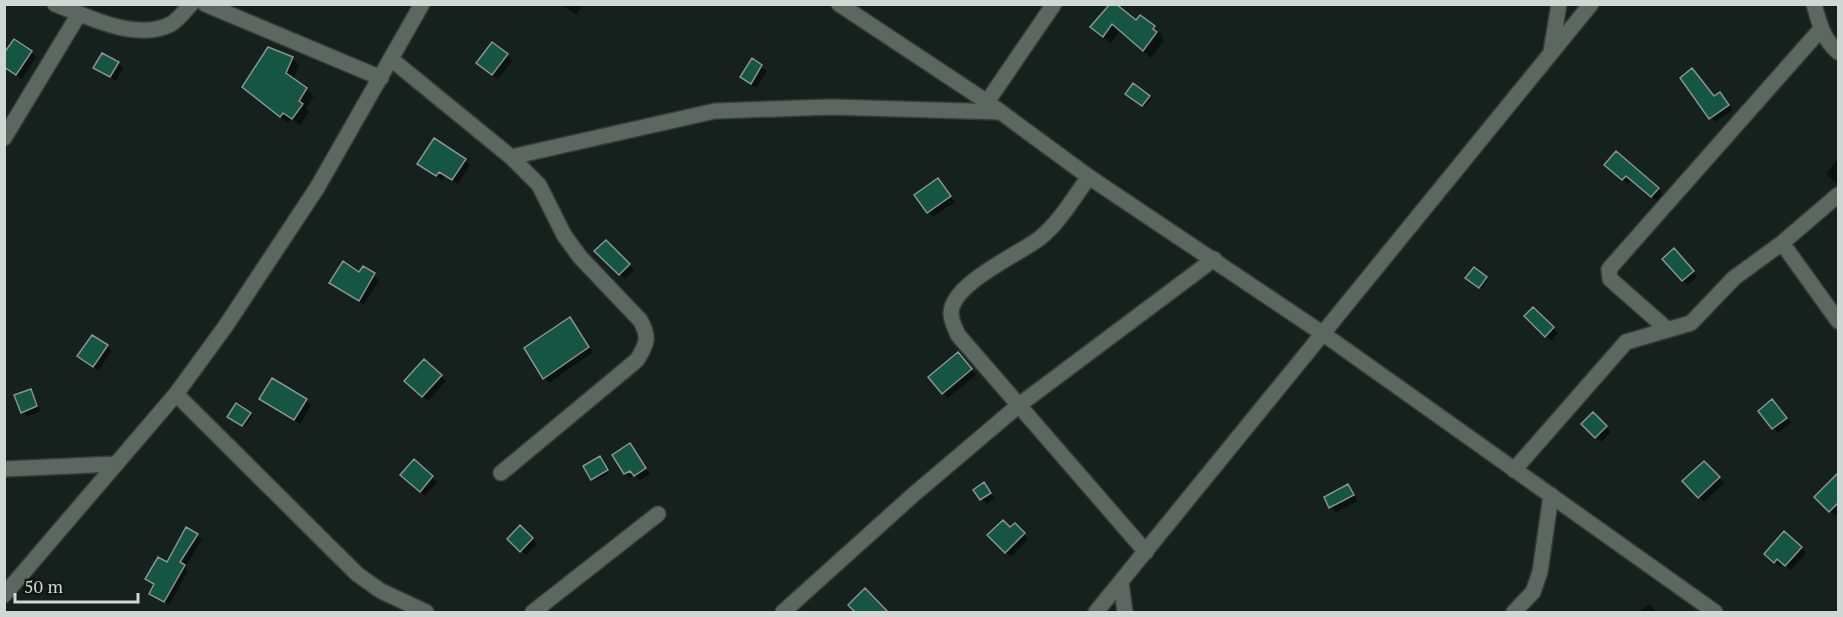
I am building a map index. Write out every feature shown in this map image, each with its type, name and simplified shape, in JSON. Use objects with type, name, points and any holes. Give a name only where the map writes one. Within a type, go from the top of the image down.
[{"type":"street","points":[[55,4],[79,14],[130,29],[154,30],[172,23],[191,4]]},
{"type":"street","points":[[205,4],[381,78]]},
{"type":"street","points":[[4,595],[176,394],[274,255],[317,188],[422,4]]},
{"type":"street","points":[[839,4],[987,102],[1089,177],[1322,333],[1714,612]]},
{"type":"street","points":[[987,102],[1054,4]]},
{"type":"street","points":[[1550,56],[1559,4]]},
{"type":"street","points":[[1096,612],[1591,4]]},
{"type":"street","points":[[1814,4],[1821,29],[1829,44],[1839,52]]},
{"type":"street","points":[[4,138],[79,14]]},
{"type":"street","points":[[1668,330],[1610,279],[1609,269],[1821,29]]},
{"type":"street","points":[[391,59],[511,157],[539,185],[564,235],[580,257],[640,320],[647,333],[648,343],[637,360],[501,473]]},
{"type":"street","points":[[511,157],[715,111],[831,106],[1001,112]]},
{"type":"street","points":[[1089,177],[1054,225],[1040,237],[975,280],[955,300],[952,306],[952,322],[958,335],[1146,552]]},
{"type":"street","points":[[1514,470],[1626,342],[1690,323],[1734,278],[1782,243],[1839,195]]},
{"type":"street","points":[[1782,243],[1839,321]]},
{"type":"street","points":[[784,612],[913,495],[1019,405],[1214,259]]},
{"type":"street","points":[[176,394],[357,574],[381,591],[426,612]]},
{"type":"street","points":[[4,470],[116,464]]},
{"type":"street","points":[[1514,612],[1533,592],[1540,572],[1551,495]]},
{"type":"street","points":[[532,612],[658,514]]},
{"type":"street","points":[[1121,582],[1125,612]]},
{"type":"building","points":[[1110,4],[1116,4],[1136,20],[1140,15],[1155,26],[1153,29],[1157,32],[1143,51],[1112,24],[1103,37],[1090,27]]},
{"type":"building","points":[[14,39],[32,51],[16,75],[4,67],[4,53]]},
{"type":"building","points":[[492,42],[508,54],[492,75],[476,63]]},
{"type":"building","points":[[268,47],[293,57],[286,73],[307,88],[299,101],[303,104],[292,119],[283,113],[280,117],[242,87]]},
{"type":"building","points":[[102,53],[119,62],[110,77],[93,68]]},
{"type":"building","points":[[752,58],[762,65],[751,84],[740,77]]},
{"type":"building","points":[[1692,68],[1714,96],[1720,92],[1729,105],[1709,119],[1680,78]]},
{"type":"building","points":[[1133,83],[1150,96],[1142,106],[1125,94]]},
{"type":"building","points":[[434,138],[466,159],[452,180],[439,172],[436,176],[417,164]]},
{"type":"building","points":[[1616,151],[1659,188],[1651,197],[1626,176],[1622,180],[1604,165]]},
{"type":"building","points":[[938,178],[951,196],[927,213],[914,195]]},
{"type":"building","points":[[606,240],[630,264],[619,275],[594,251]]},
{"type":"building","points":[[1674,248],[1694,271],[1682,281],[1662,259]]},
{"type":"building","points":[[343,261],[359,272],[363,266],[375,273],[359,301],[329,283]]},
{"type":"building","points":[[1474,267],[1487,277],[1479,288],[1465,278]]},
{"type":"building","points":[[1533,307],[1554,327],[1545,337],[1524,316]]},
{"type":"building","points":[[570,317],[589,347],[543,379],[524,348]]},
{"type":"building","points":[[92,335],[108,345],[93,367],[77,356]]},
{"type":"building","points":[[958,352],[972,369],[942,394],[928,377]]},
{"type":"building","points":[[424,359],[442,375],[422,397],[404,381]]},
{"type":"building","points":[[272,378],[307,399],[294,420],[259,399]]},
{"type":"building","points":[[31,389],[37,406],[21,413],[14,395]]},
{"type":"building","points":[[1772,399],[1787,418],[1772,429],[1758,411]]},
{"type":"building","points":[[236,403],[251,413],[242,426],[227,417]]},
{"type":"building","points":[[1593,412],[1607,426],[1595,438],[1581,424]]},
{"type":"building","points":[[630,443],[646,468],[634,476],[630,471],[624,474],[612,455]]},
{"type":"building","points":[[600,456],[608,470],[591,480],[583,466]]},
{"type":"building","points":[[414,459],[433,476],[420,492],[400,475]]},
{"type":"building","points":[[1704,461],[1720,477],[1698,498],[1682,481]]},
{"type":"building","points":[[1839,472],[1839,502],[1829,512],[1814,497]]},
{"type":"building","points":[[984,482],[991,493],[980,500],[973,490]]},
{"type":"building","points":[[1348,484],[1354,495],[1329,508],[1324,497]]},
{"type":"building","points":[[1003,520],[1010,527],[1015,523],[1025,533],[1005,553],[987,535]]},
{"type":"building","points":[[520,525],[533,538],[520,552],[507,539]]},
{"type":"building","points":[[186,527],[198,534],[180,562],[185,565],[164,602],[149,594],[154,584],[145,579],[158,557],[167,562]]},
{"type":"building","points":[[1784,531],[1802,547],[1785,566],[1777,559],[1774,563],[1764,554]]},
{"type":"building","points":[[865,588],[888,612],[855,612],[848,605]]}]
